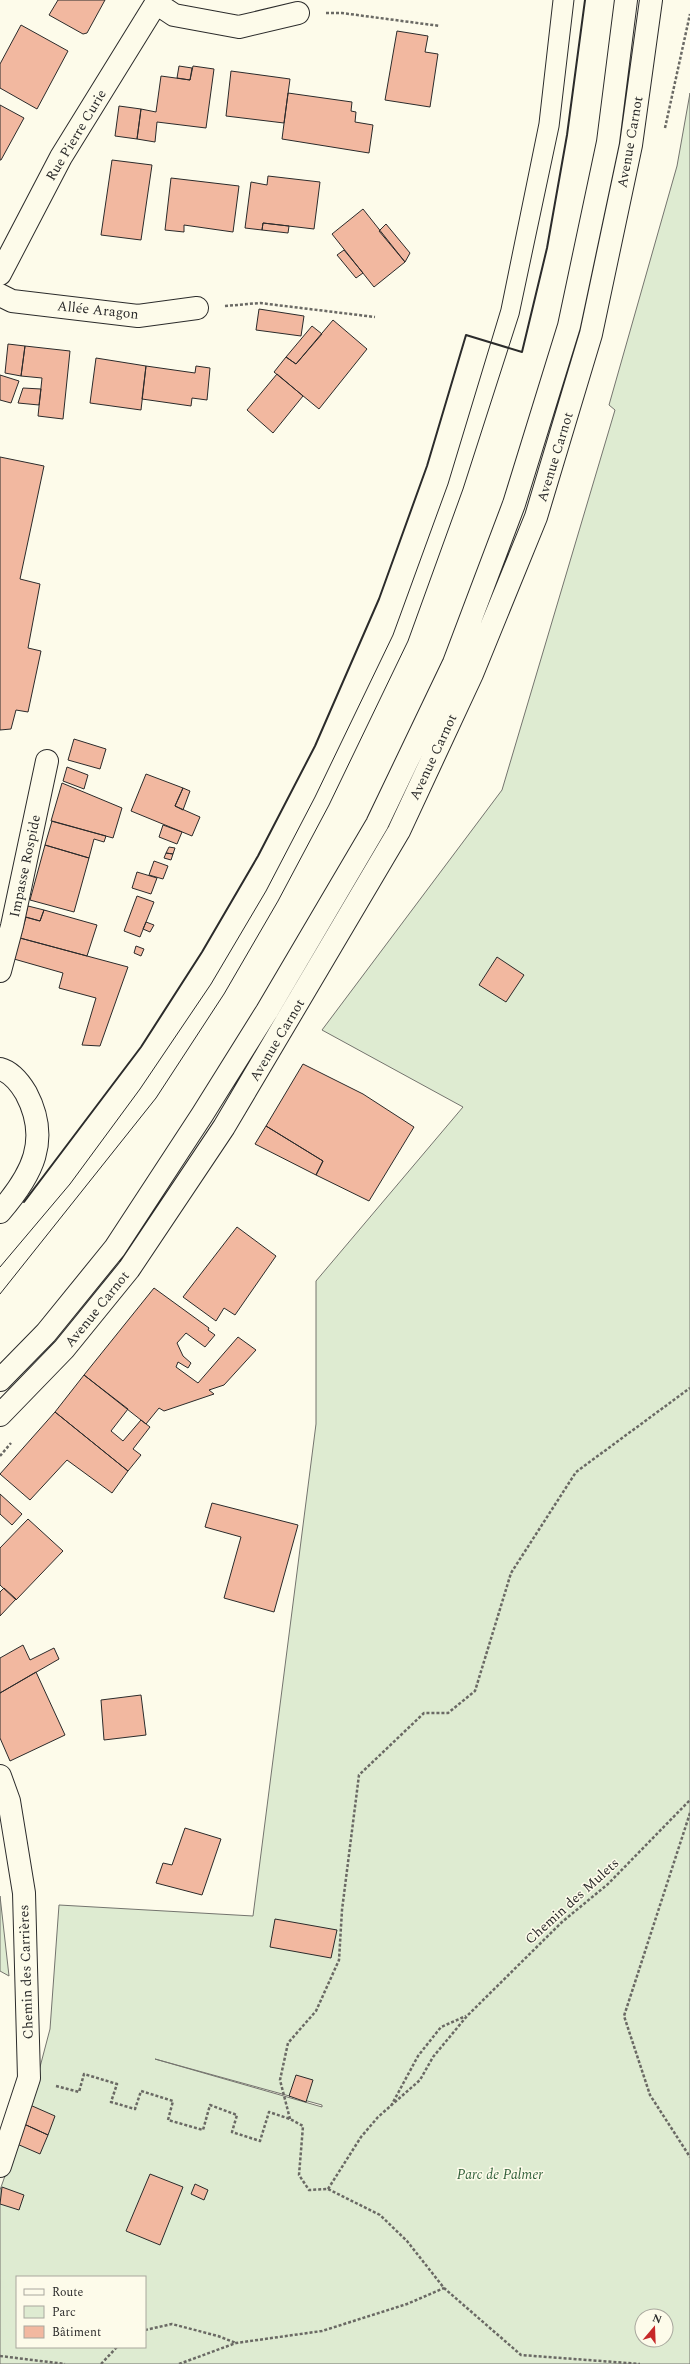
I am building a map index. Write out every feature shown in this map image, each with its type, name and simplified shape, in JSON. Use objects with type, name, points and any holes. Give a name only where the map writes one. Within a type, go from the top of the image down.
[{"type":"main road","name":"Avenue Carnot","points":[[0,1380],[46,1333],[115,1248],[202,1116],[267,1011],[377,824],[454,663],[514,504],[569,326],[590,235],[608,142],[626,0]]},
{"type":"main road","name":"Avenue Carnot","points":[[0,1415],[64,1349],[124,1275],[224,1127],[399,831],[469,681],[536,518],[591,334],[631,145],[651,0]]},
{"type":"main road","points":[[157,2],[174,15],[239,27],[298,13]]},
{"type":"main road","name":"Rue Pierre Curie","points":[[0,274],[61,157],[157,2]]},
{"type":"main road","name":"Allée Aragon","points":[[0,295],[12,301],[138,316],[197,308]]},
{"type":"main road","name":"Impasse Rospide","points":[[0,971],[12,926],[47,761]]},
{"type":"main road","points":[[0,1069],[19,1081],[33,1107],[39,1132],[35,1159],[17,1192],[0,1212]]},
{"type":"main road","name":"Chemin des Carrières","points":[[0,1776],[8,1801],[24,1893],[28,2078],[0,2166]]},
{"type":"path","points":[[298,13],[342,13],[440,26]]},
{"type":"path","points":[[197,308],[260,303],[374,317]]},
{"type":"path","points":[[290,2119],[280,2080],[288,2043],[316,2011],[339,1960],[342,1910],[359,1775],[424,1713],[448,1714],[475,1691],[511,1573],[576,1472],[690,1388]]},
{"type":"path","name":"Chemin des Mulets","points":[[328,2189],[361,2137],[378,2117],[420,2080],[433,2058],[467,2016],[562,1922],[608,1884],[690,1800]]},
{"type":"path","points":[[690,1813],[624,2016],[650,2095],[690,2157]]},
{"type":"path","name":"Chemin des Mulets","points":[[390,2108],[418,2056],[441,2027],[467,2016]]},
{"type":"path","points":[[28,2078],[79,2092],[84,2074],[116,2084],[111,2102],[135,2109],[141,2091],[173,2101],[168,2120],[203,2130],[210,2105],[237,2115],[232,2132],[260,2141],[269,2112],[290,2119],[303,2126],[299,2175],[309,2190],[328,2189],[380,2215],[407,2241],[444,2288],[521,2355],[640,2364]]},
{"type":"path","points":[[179,2364],[236,2343],[322,2331],[407,2304],[444,2288]]},
{"type":"path","points":[[146,2330],[172,2324],[218,2336],[236,2343]]},
{"type":"path","points":[[102,2364],[116,2348]]},
{"type":"path","points":[[0,2356],[65,2364]]},
{"type":"green space","name":"Parc de Palmer","points":[[690,93],[690,2364],[0,2364],[0,2190],[30,2105],[50,2029],[59,1905],[253,1916],[316,1424],[316,1281],[463,1107],[322,1030],[502,790],[615,410],[609,405],[677,166]],"holes":[[[155,2059],[322,2105],[322,2107]]]},
{"type":"green space","points":[[0,1896],[9,1976],[0,1971]]},
{"type":"building","points":[[58,0],[105,0],[87,33],[83,34],[49,15]]},
{"type":"building","points":[[21,25],[68,51],[37,109],[0,88],[0,64]]},
{"type":"building","points":[[397,31],[428,36],[425,52],[438,54],[430,107],[385,100]]},
{"type":"building","points":[[179,66],[192,68],[190,80],[177,78]]},
{"type":"building","points":[[193,66],[214,69],[206,128],[157,122],[155,142],[137,139],[141,109],[156,112],[161,76],[190,80]]},
{"type":"building","points":[[231,71],[290,79],[284,123],[226,116]]},
{"type":"building","points":[[288,93],[352,102],[351,111],[356,112],[355,122],[373,125],[369,153],[282,139]]},
{"type":"building","points":[[0,105],[24,118],[1,160],[0,160]]},
{"type":"building","points":[[119,106],[141,109],[137,139],[115,136]]},
{"type":"building","points":[[112,160],[152,165],[141,240],[101,235]]},
{"type":"building","points":[[268,176],[320,182],[314,229],[263,223],[262,230],[245,228],[251,182],[267,185]]},
{"type":"building","points":[[171,178],[239,186],[233,232],[184,225],[184,232],[165,230]]},
{"type":"building","points":[[363,209],[405,262],[374,287],[332,234]]},
{"type":"building","points":[[263,223],[289,226],[288,233],[262,230]]},
{"type":"building","points":[[386,224],[410,253],[405,262],[379,231]]},
{"type":"building","points":[[344,250],[363,273],[356,278],[337,255]]},
{"type":"building","points":[[259,309],[304,316],[301,336],[256,330]]},
{"type":"building","points":[[333,320],[367,349],[319,409],[274,372],[286,357],[296,364]]},
{"type":"building","points":[[312,326],[322,334],[296,364],[286,357]]},
{"type":"building","points":[[8,344],[25,346],[21,376],[5,373]]},
{"type":"building","points":[[25,346],[70,351],[63,419],[38,416],[42,378],[21,376]]},
{"type":"building","points":[[96,358],[146,366],[141,410],[90,403]]},
{"type":"building","points":[[146,366],[195,373],[196,366],[210,368],[207,400],[192,398],[191,406],[142,399]]},
{"type":"building","points":[[277,374],[303,396],[273,433],[247,410]]},
{"type":"building","points":[[0,375],[19,381],[11,403],[0,400]]},
{"type":"building","points":[[23,388],[41,389],[39,405],[18,403]]},
{"type":"building","points":[[0,457],[44,466],[20,579],[40,584],[28,648],[41,651],[28,712],[16,710],[11,729],[0,730]]},
{"type":"building","points":[[74,739],[106,749],[100,769],[68,760]]},
{"type":"building","points":[[67,767],[88,775],[84,789],[63,781]]},
{"type":"building","points":[[146,774],[183,788],[175,806],[200,817],[192,836],[131,811]]},
{"type":"building","points":[[62,783],[122,808],[113,838],[51,821]]},
{"type":"building","points":[[183,788],[190,791],[183,810],[175,806]]},
{"type":"building","points":[[52,821],[106,836],[104,842],[94,839],[89,858],[45,845]]},
{"type":"building","points":[[163,825],[182,832],[177,844],[159,837]]},
{"type":"building","points":[[45,845],[89,858],[74,912],[30,900]]},
{"type":"building","points":[[169,847],[175,848],[173,854],[166,853]]},
{"type":"building","points":[[166,853],[173,854],[171,860],[164,858]]},
{"type":"building","points":[[154,861],[168,866],[163,879],[149,875]]},
{"type":"building","points":[[137,872],[157,878],[151,894],[132,888]]},
{"type":"building","points":[[137,896],[154,902],[140,937],[124,931]]},
{"type":"building","points":[[28,906],[44,910],[40,921],[25,917]]},
{"type":"building","points":[[44,910],[97,925],[87,956],[20,938],[26,917],[40,921]]},
{"type":"building","points":[[146,922],[154,925],[150,932],[143,929]]},
{"type":"building","points":[[20,938],[128,967],[100,1046],[82,1045],[96,998],[59,988],[63,973],[14,959]]},
{"type":"building","points":[[136,946],[144,949],[141,956],[134,953]]},
{"type":"building","points":[[497,957],[524,975],[506,1002],[479,985]]},
{"type":"building","points":[[303,1064],[363,1094],[414,1127],[369,1201],[316,1175],[323,1161],[266,1126]]},
{"type":"building","points":[[266,1126],[323,1161],[316,1175],[255,1144]]},
{"type":"building","points":[[237,1227],[276,1256],[235,1315],[224,1308],[216,1321],[183,1297]]},
{"type":"building","points":[[154,1288],[209,1328],[208,1330],[215,1335],[205,1347],[186,1333],[177,1343],[183,1356],[191,1363],[188,1368],[178,1362],[176,1367],[198,1383],[238,1337],[256,1350],[224,1385],[209,1390],[214,1394],[164,1411],[159,1408],[146,1424],[84,1375]]},
{"type":"building","points":[[84,1375],[128,1409],[111,1431],[123,1441],[141,1420],[150,1427],[133,1449],[141,1455],[128,1471],[55,1412]]},
{"type":"building","points":[[55,1412],[128,1471],[112,1493],[67,1460],[30,1500],[0,1474]]},
{"type":"building","points":[[0,1494],[22,1514],[12,1525],[0,1514]]},
{"type":"building","points":[[212,1503],[298,1525],[274,1612],[224,1598],[241,1537],[205,1527]]},
{"type":"building","points":[[28,1519],[63,1551],[16,1600],[0,1585],[0,1548]]},
{"type":"building","points":[[4,1588],[16,1599],[0,1616],[0,1592]]},
{"type":"building","points":[[23,1645],[30,1660],[54,1648],[59,1659],[0,1693],[0,1658]]},
{"type":"building","points":[[36,1672],[65,1735],[10,1761],[0,1738],[0,1693]]},
{"type":"building","points":[[141,1695],[146,1735],[104,1740],[101,1700]]},
{"type":"building","points":[[185,1828],[221,1839],[202,1895],[156,1883],[163,1863],[172,1865]]},
{"type":"building","points":[[275,1919],[337,1930],[331,1958],[270,1947]]},
{"type":"building","points":[[296,2075],[313,2080],[306,2102],[289,2096]]},
{"type":"building","points":[[30,2105],[55,2116],[48,2135],[24,2124]]},
{"type":"building","points":[[24,2124],[48,2135],[40,2154],[17,2144]]},
{"type":"building","points":[[150,2174],[183,2187],[160,2245],[126,2231]]},
{"type":"building","points":[[195,2184],[208,2190],[204,2200],[191,2194]]},
{"type":"building","points":[[2,2187],[24,2195],[19,2210],[0,2204]]},
{"type":"tram line","points":[[0,1267],[70,1184],[140,1089],[211,984],[266,891],[315,797],[393,635],[448,484],[501,309],[539,123],[553,0]]},
{"type":"tram line","points":[[0,1294],[156,1098],[224,994],[278,901],[329,805],[408,641],[463,489],[519,315],[559,127],[574,0]]},
{"type":"wall","points":[[24,1202],[141,1047],[202,952],[258,856],[315,746],[379,599],[427,466],[466,335],[522,352],[547,248],[567,135],[585,0]]}]
